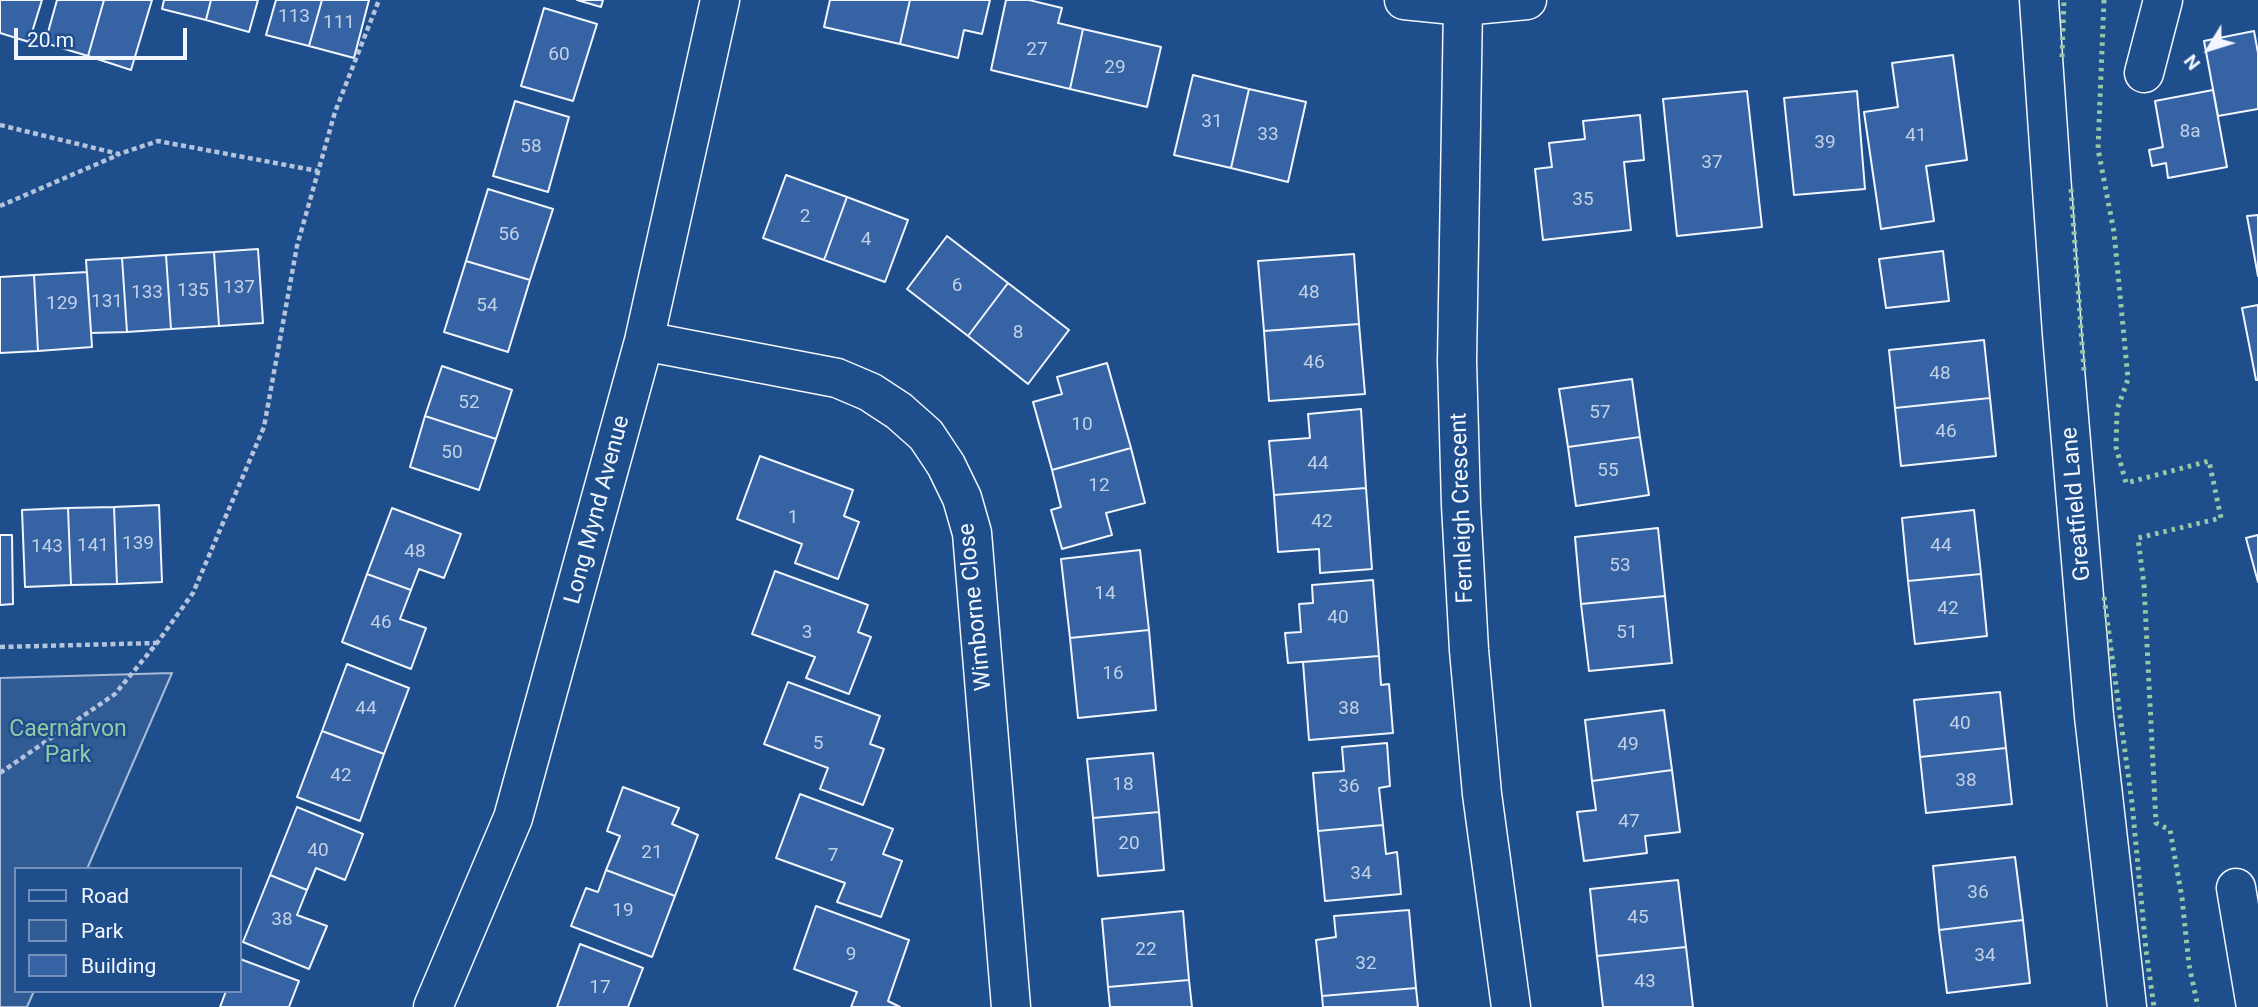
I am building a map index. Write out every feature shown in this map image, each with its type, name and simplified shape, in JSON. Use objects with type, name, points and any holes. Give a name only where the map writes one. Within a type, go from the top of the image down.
[{"type":"street","name":"Long Mynd Avenue","points":[[433,1007],[513,818],[644,341],[720,0]]},
{"type":"street","points":[[1404,0],[1463,6],[1527,0]]},
{"type":"street","name":"Greatfield Lane","points":[[2039,0],[2061,321],[2093,702],[2127,1007]]},
{"type":"street","points":[[2144,73],[2163,0]]},
{"type":"street","name":"Fernleigh Crescent","points":[[1463,6],[1457,333],[1461,505],[1469,650],[1482,794],[1511,1007]]},
{"type":"street","name":"Wimborne Close","points":[[644,341],[837,378],[870,392],[899,411],[926,435],[946,465],[962,498],[972,533],[1011,1007]]},
{"type":"street","points":[[2236,888],[2256,1007]]},
{"type":"path","points":[[0,774],[115,694],[193,593],[264,427],[297,246],[335,112],[379,0]]},
{"type":"path","points":[[0,125],[119,154]]},
{"type":"path","points":[[0,206],[119,154],[158,141],[318,171]]},
{"type":"path","points":[[0,647],[157,643]]},
{"type":"green space","name":"Caernarvon Park","points":[[172,673],[88,867],[14,867],[14,993],[33,993],[27,1007],[0,1007],[0,678]]},
{"type":"building","points":[[0,0],[42,0],[29,42],[0,33]]},
{"type":"building","points":[[57,0],[104,0],[88,56],[45,43]]},
{"type":"building","points":[[104,0],[152,0],[131,70],[88,56]]},
{"type":"building","points":[[164,0],[211,0],[206,20],[162,9]]},
{"type":"building","points":[[211,0],[258,0],[249,32],[206,20]]},
{"type":"building","points":[[276,0],[322,0],[309,46],[266,35]]},
{"type":"building","points":[[322,0],[369,0],[354,58],[309,46]]},
{"type":"building","points":[[577,0],[603,0],[601,7]]},
{"type":"building","points":[[830,0],[910,0],[900,44],[824,27]]},
{"type":"building","points":[[910,0],[990,0],[982,34],[964,30],[958,58],[900,44]]},
{"type":"building","points":[[1006,0],[1029,0],[1062,8],[1058,23],[1083,29],[1070,89],[991,70]]},
{"type":"building","points":[[544,8],[597,24],[573,101],[521,86]]},
{"type":"building","points":[[1083,29],[1161,47],[1147,107],[1070,89]]},
{"type":"building","points":[[2254,31],[2258,53],[2258,109],[2218,116],[2204,41]]},
{"type":"building","points":[[1953,55],[1967,160],[1926,166],[1934,221],[1881,229],[1864,112],[1898,107],[1892,63]]},
{"type":"building","points":[[1193,75],[1249,89],[1231,168],[1174,155]]},
{"type":"building","points":[[1249,89],[1306,102],[1288,182],[1231,168]]},
{"type":"building","points":[[2213,90],[2227,167],[2168,178],[2166,163],[2152,166],[2149,150],[2163,147],[2155,101]]},
{"type":"building","points":[[1747,91],[1762,227],[1677,236],[1663,99]]},
{"type":"building","points":[[1857,91],[1865,189],[1794,195],[1784,98]]},
{"type":"building","points":[[515,101],[569,117],[548,192],[493,176]]},
{"type":"building","points":[[1640,115],[1644,160],[1624,162],[1631,230],[1543,240],[1535,169],[1552,167],[1549,143],[1585,139],[1583,121]]},
{"type":"building","points":[[786,175],[847,197],[824,260],[763,238]]},
{"type":"building","points":[[488,189],[553,209],[530,280],[466,261]]},
{"type":"building","points":[[847,197],[908,220],[885,282],[824,260]]},
{"type":"building","points":[[2258,215],[2258,276],[2247,216]]},
{"type":"building","points":[[947,236],[1008,283],[968,336],[907,289]]},
{"type":"building","points":[[258,249],[263,323],[219,326],[214,252]]},
{"type":"building","points":[[1943,251],[1949,301],[1886,308],[1879,259]]},
{"type":"building","points":[[214,252],[219,326],[171,329],[166,255]]},
{"type":"building","points":[[1354,254],[1359,324],[1264,331],[1258,261]]},
{"type":"building","points":[[166,255],[171,329],[127,332],[122,258]]},
{"type":"building","points":[[122,258],[127,332],[91,333],[86,260]]},
{"type":"building","points":[[466,261],[530,280],[508,352],[444,332]]},
{"type":"building","points":[[87,272],[92,347],[38,351],[34,275]]},
{"type":"building","points":[[34,275],[38,351],[0,353],[0,277]]},
{"type":"building","points":[[1008,283],[1069,330],[1028,384],[968,336]]},
{"type":"building","points":[[2258,305],[2258,380],[2256,380],[2242,308]]},
{"type":"building","points":[[1359,324],[1365,394],[1269,401],[1264,331]]},
{"type":"building","points":[[1984,340],[1990,398],[1895,408],[1889,350]]},
{"type":"building","points":[[1107,363],[1131,448],[1052,470],[1033,402],[1062,394],[1057,377]]},
{"type":"building","points":[[442,366],[512,390],[496,439],[425,416]]},
{"type":"building","points":[[1632,379],[1640,437],[1568,447],[1559,389]]},
{"type":"building","points":[[1990,398],[1996,456],[1901,466],[1895,408]]},
{"type":"building","points":[[1361,409],[1366,488],[1274,495],[1269,441],[1310,438],[1308,414]]},
{"type":"building","points":[[425,416],[496,439],[479,490],[410,467]]},
{"type":"building","points":[[1640,437],[1649,495],[1576,506],[1568,447]]},
{"type":"building","points":[[1131,448],[1145,503],[1106,513],[1112,535],[1062,549],[1051,510],[1061,507],[1052,470]]},
{"type":"building","points":[[760,456],[853,490],[844,516],[859,522],[838,579],[795,563],[802,544],[737,519]]},
{"type":"building","points":[[1366,488],[1372,569],[1320,573],[1319,549],[1278,552],[1274,495]]},
{"type":"building","points":[[159,505],[162,582],[117,584],[114,507]]},
{"type":"building","points":[[114,507],[117,584],[71,585],[68,508]]},
{"type":"building","points":[[68,508],[71,585],[25,587],[22,510]]},
{"type":"building","points":[[392,508],[461,534],[444,578],[419,569],[411,590],[367,574]]},
{"type":"building","points":[[1974,510],[1981,574],[1908,581],[1902,518]]},
{"type":"building","points":[[1658,528],[1665,596],[1581,604],[1575,537]]},
{"type":"building","points":[[0,535],[12,535],[13,604],[0,605]]},
{"type":"building","points":[[2258,535],[2258,582],[2246,538]]},
{"type":"building","points":[[1140,550],[1149,630],[1070,638],[1061,559]]},
{"type":"building","points":[[775,571],[868,605],[858,632],[871,637],[849,694],[806,678],[815,657],[752,634]]},
{"type":"building","points":[[367,574],[411,590],[400,619],[426,628],[411,669],[342,642]]},
{"type":"building","points":[[1981,574],[1987,636],[1915,644],[1908,581]]},
{"type":"building","points":[[1373,580],[1379,656],[1288,663],[1285,633],[1301,632],[1299,604],[1313,603],[1312,585]]},
{"type":"building","points":[[1665,596],[1672,663],[1589,671],[1581,604]]},
{"type":"building","points":[[1149,630],[1156,710],[1078,718],[1070,638]]},
{"type":"building","points":[[1379,656],[1381,685],[1389,684],[1393,733],[1309,740],[1303,662]]},
{"type":"building","points":[[347,664],[409,688],[384,754],[322,731]]},
{"type":"building","points":[[788,682],[880,716],[870,744],[884,749],[863,805],[820,789],[828,768],[764,744]]},
{"type":"building","points":[[2000,692],[2006,748],[1920,757],[1914,700]]},
{"type":"building","points":[[1664,710],[1672,770],[1592,781],[1585,720]]},
{"type":"building","points":[[322,731],[384,754],[360,821],[297,797]]},
{"type":"building","points":[[1387,743],[1390,786],[1379,788],[1383,825],[1318,831],[1313,773],[1344,771],[1342,747]]},
{"type":"building","points":[[2006,748],[2012,804],[1926,813],[1920,757]]},
{"type":"building","points":[[1153,753],[1159,812],[1093,818],[1087,759]]},
{"type":"building","points":[[1672,770],[1680,832],[1645,836],[1647,853],[1584,861],[1577,812],[1596,810],[1592,781]]},
{"type":"building","points":[[623,787],[679,808],[672,824],[698,835],[675,896],[606,870],[620,836],[607,831]]},
{"type":"building","points":[[800,794],[893,829],[883,854],[902,861],[881,917],[837,902],[845,883],[776,858]]},
{"type":"building","points":[[297,807],[363,834],[345,880],[316,868],[307,890],[270,875]]},
{"type":"building","points":[[1159,812],[1164,870],[1098,876],[1093,818]]},
{"type":"building","points":[[1383,825],[1386,854],[1397,852],[1401,894],[1325,901],[1318,831]]},
{"type":"building","points":[[2015,857],[2023,920],[1939,930],[1933,866]]},
{"type":"building","points":[[606,870],[675,896],[652,957],[571,926],[586,888],[598,892]]},
{"type":"building","points":[[270,875],[307,890],[297,915],[327,926],[309,969],[243,942]]},
{"type":"building","points":[[1678,880],[1686,947],[1597,956],[1590,889]]},
{"type":"building","points":[[816,906],[909,940],[888,1001],[900,1007],[851,1007],[857,992],[794,969]]},
{"type":"building","points":[[1409,910],[1416,988],[1322,996],[1316,940],[1336,937],[1334,916]]},
{"type":"building","points":[[1183,911],[1189,980],[1108,987],[1102,919]]},
{"type":"building","points":[[2023,920],[2030,983],[1947,993],[1939,930]]},
{"type":"building","points":[[580,944],[643,968],[628,1007],[557,1007]]},
{"type":"building","points":[[1686,947],[1693,1007],[1603,1007],[1597,956]]},
{"type":"building","points":[[242,960],[299,981],[289,1007],[220,1007],[225,993],[242,993]]},
{"type":"building","points":[[1189,980],[1192,1007],[1110,1007],[1108,987]]},
{"type":"building","points":[[1416,988],[1418,1007],[1323,1007],[1322,996]]},
{"type":"hedge","points":[[2062,57],[2064,0]]},
{"type":"hedge","points":[[2104,0],[2098,149],[2114,232],[2128,379],[2117,410],[2116,447],[2126,483],[2209,461],[2221,518],[2138,538],[2144,585],[2156,823],[2170,830],[2182,898],[2189,965],[2198,1007]]},
{"type":"hedge","points":[[2071,189],[2084,371]]},
{"type":"hedge","points":[[2104,597],[2132,803],[2154,1007]]}]
